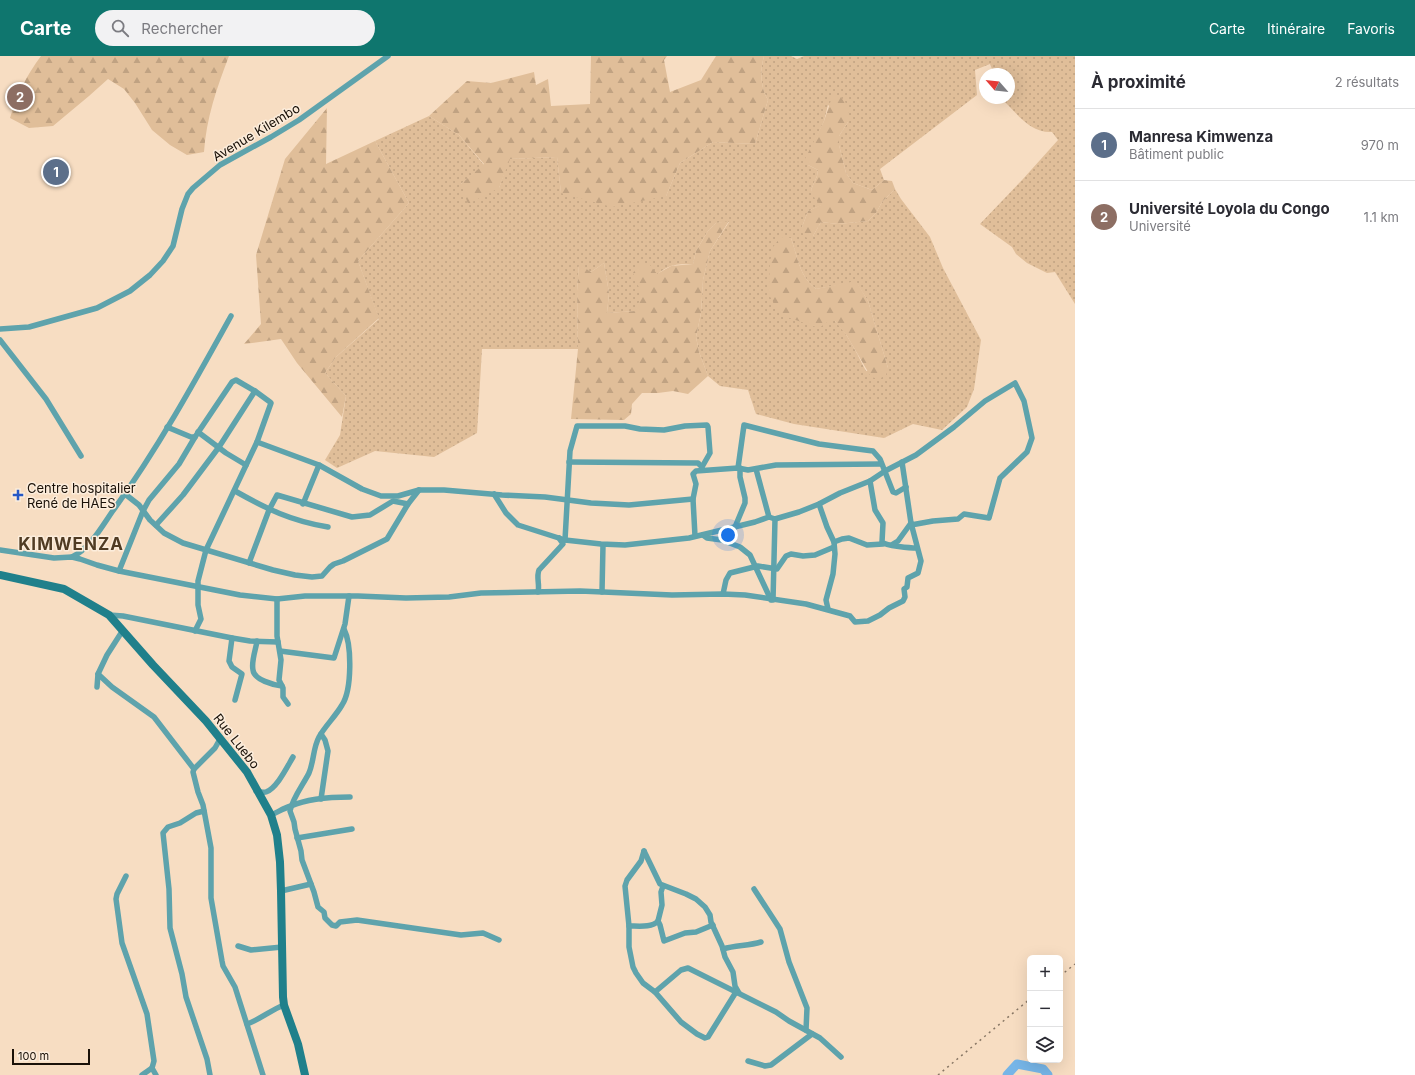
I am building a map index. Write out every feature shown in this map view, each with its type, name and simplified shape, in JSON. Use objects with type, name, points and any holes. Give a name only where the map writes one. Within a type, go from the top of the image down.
[{"type":"street","name":"Avenue Kilembo","points":[[0,329],[29,326],[97,308],[130,291],[150,275],[173,246],[182,208],[188,194],[193,188],[220,165],[299,120],[388,56]]},
{"type":"street","points":[[72,557],[86,548],[125,494],[168,427],[231,316]]},
{"type":"street","points":[[0,340],[46,399],[81,456]]},
{"type":"street","points":[[119,571],[139,520],[152,496],[179,464],[197,434],[234,380],[255,391],[271,403],[257,442],[206,550],[198,581],[198,605],[201,619],[195,631]]},
{"type":"street","points":[[494,494],[506,513],[518,524],[562,539],[603,544],[625,544],[656,542],[703,535],[769,517],[775,519],[799,512],[870,481],[885,471],[916,455],[936,441],[985,401],[1015,383],[1024,401],[1032,438],[1027,452],[1000,478],[989,518],[964,514],[958,519],[911,524],[898,541],[893,544]]},
{"type":"street","points":[[156,526],[184,495],[255,391]]},
{"type":"street","points":[[538,592],[539,570],[563,544],[562,539],[567,500],[570,452],[576,426],[625,426],[664,430],[685,426],[707,425],[710,453],[702,468]]},
{"type":"street","points":[[734,527],[745,502],[739,468],[744,425],[819,444],[873,451],[880,459],[894,493],[906,487]]},
{"type":"street","points":[[168,427],[191,437],[197,434]]},
{"type":"street","points":[[197,434],[246,465]]},
{"type":"street","points":[[257,442],[319,465],[362,489],[381,496],[398,496],[419,490],[462,491],[629,505],[692,499]]},
{"type":"street","points":[[569,462],[698,463],[702,468]]},
{"type":"street","points":[[0,550],[54,558],[72,557],[119,571],[240,595],[277,599],[305,596],[406,598],[449,597],[481,593],[538,592],[602,592],[672,595],[722,594],[806,604],[850,616],[855,622],[868,621],[903,601],[905,597],[904,589],[907,587],[908,578],[919,572],[921,561],[911,524],[902,462]]},
{"type":"street","points":[[695,536],[692,499],[696,484],[693,474],[702,468],[739,468],[748,470],[776,465],[881,464]]},
{"type":"street","points":[[303,504],[319,465]]},
{"type":"street","points":[[756,469],[769,517]]},
{"type":"street","points":[[870,481],[875,510],[883,523],[882,542],[884,544]]},
{"type":"street","points":[[125,494],[139,505],[150,520],[164,533],[183,543],[249,563],[295,575],[312,577],[322,576],[334,564],[343,562],[387,539],[408,504],[419,490]]},
{"type":"street","points":[[234,491],[269,510],[300,521],[328,527]]},
{"type":"street","points":[[249,563],[269,510],[277,495],[303,504],[352,517],[370,515],[393,501],[408,504]]},
{"type":"street","points":[[819,504],[834,544],[835,554],[832,579],[826,600],[828,609]]},
{"type":"street","points":[[772,600],[775,519]]},
{"type":"street","points":[[139,520],[150,520]]},
{"type":"street","points":[[703,535],[707,538],[722,540],[740,547],[750,555],[772,600]]},
{"type":"street","points":[[774,570],[779,567],[786,556],[791,554],[803,556],[815,555],[842,539],[849,538],[867,545],[893,544],[905,548],[917,548]]},
{"type":"street","points":[[602,592],[603,544]]},
{"type":"street","points":[[722,594],[726,580],[730,573],[762,566],[774,570]]},
{"type":"street","name":"Rue Luebo","points":[[0,575],[64,589],[109,615],[153,665],[206,721],[247,772],[271,815],[276,829],[279,848],[281,891],[284,1005],[298,1044],[305,1075]]},
{"type":"street","points":[[280,650],[332,659],[338,649],[344,629],[349,596]]},
{"type":"street","points":[[277,599],[278,642],[281,660],[279,680],[282,686],[283,697],[288,704]]},
{"type":"street","points":[[109,615],[123,616],[232,638],[278,642]]},
{"type":"street","points":[[344,629],[349,644],[350,672],[347,694],[343,704],[316,743],[309,772],[290,811],[294,822],[302,860],[318,907],[323,911],[324,917],[332,925],[336,926],[340,922],[357,920],[461,935],[483,933],[499,940]]},
{"type":"street","points":[[97,687],[98,674],[111,648],[123,630]]},
{"type":"street","points":[[232,638],[229,661],[232,667],[242,674],[235,700]]},
{"type":"street","points":[[257,641],[252,667],[254,673],[271,684],[282,686]]},
{"type":"street","points":[[338,649],[344,644],[349,644]]},
{"type":"street","points":[[98,674],[112,687],[154,717],[194,769]]},
{"type":"street","points":[[321,734],[326,740],[328,751],[321,799]]},
{"type":"street","points":[[220,739],[216,746],[194,769],[193,772],[203,805],[211,848],[211,898],[223,966],[235,987],[263,1075]]},
{"type":"street","points":[[256,790],[266,792],[272,788],[280,779],[293,758]]},
{"type":"street","points":[[271,815],[292,805],[321,799],[350,797]]},
{"type":"street","points":[[204,811],[196,813],[180,823],[168,827],[163,833],[169,889],[170,928],[186,997],[207,1059],[210,1075]]},
{"type":"street","points":[[297,838],[352,829]]},
{"type":"street","points":[[644,851],[658,881],[663,886],[696,899],[710,914],[713,925],[725,957],[733,972],[737,993],[708,1037],[705,1038],[681,1022],[656,992],[643,983],[633,967],[629,947],[629,926],[625,886],[627,880],[641,861],[644,851]]},
{"type":"street","points":[[126,876],[116,899],[119,931],[147,1014],[154,1061],[152,1068],[142,1075]]},
{"type":"street","points":[[281,891],[311,884]]},
{"type":"street","points":[[663,886],[661,892],[662,905],[658,922],[663,940],[665,941],[685,933],[696,932],[713,925]]},
{"type":"street","points":[[754,889],[780,929],[789,962],[801,989],[807,1008],[806,1030]]},
{"type":"street","points":[[629,926],[646,926],[656,924],[658,922]]},
{"type":"street","points":[[723,949],[731,946],[744,946],[761,942]]},
{"type":"street","points":[[238,946],[251,950],[282,947]]},
{"type":"street","points":[[656,992],[681,970],[688,968],[776,1012],[789,1022],[806,1030],[827,1043],[842,1057]]},
{"type":"street","points":[[247,1024],[284,1005]]},
{"type":"street","points":[[748,1061],[765,1066],[771,1065],[812,1034]]},
{"type":"street","points":[[152,1068],[156,1075]]},
{"type":"green space","points":[[41,56],[229,56],[213,103],[207,127],[204,152],[187,155],[170,145],[152,130],[124,89],[108,79],[53,126],[29,128],[10,118],[22,86]]},
{"type":"green space","points":[[591,56],[667,56],[664,60],[670,92],[701,80],[716,56],[764,56],[762,67],[762,84],[768,100],[755,144],[713,142],[680,163],[666,196],[612,207],[561,193],[557,157],[510,159],[499,188],[468,204],[461,184],[484,164],[459,135],[429,116],[467,81],[491,83],[534,72],[536,85],[548,79],[551,106],[590,104]]},
{"type":"green space","points":[[764,56],[791,56],[797,59],[804,56],[1075,56],[1075,304],[1055,272],[1047,273],[1027,263],[1016,254],[1012,247],[980,224],[1058,140],[1052,132],[1038,130],[1026,123],[1007,104],[1015,104],[1015,68],[992,68],[990,64],[975,70],[977,95],[880,169],[884,180],[872,190],[853,183],[846,173],[839,145],[839,136],[848,122],[828,105],[824,121],[811,149],[808,165],[818,170],[811,190],[822,205],[808,211],[802,227],[813,236],[821,222],[838,224],[868,221],[876,213],[882,202],[895,189],[930,237],[943,268],[981,340],[974,389],[967,407],[942,430],[913,424],[884,438],[794,424],[756,414],[748,390],[720,386],[708,376],[699,352],[696,337],[701,313],[703,280],[710,251],[729,222],[716,223],[708,231],[696,251],[693,264],[679,264],[671,266],[658,274],[645,291],[636,311],[607,313],[609,293],[604,263],[591,272],[579,265],[577,291],[578,349],[482,349],[477,433],[434,457],[375,451],[337,468],[325,460],[340,435],[346,396],[325,373],[336,357],[379,319],[358,261],[409,203],[375,141],[429,116],[459,135],[484,165],[461,184],[499,188],[509,159],[557,157],[561,193],[666,196],[680,163],[713,142],[755,144],[768,100],[763,89],[761,73]],"holes":[[[791,238],[802,272],[810,284],[816,289],[856,282],[868,301],[888,368],[866,371],[840,326],[835,321],[829,321],[773,248]]]},
{"type":"green space","points":[[840,96],[849,107],[848,122],[839,136],[839,145],[846,173],[853,183],[872,190],[884,180],[892,181],[895,189],[882,202],[876,213],[868,221],[838,224],[821,222],[810,240],[803,235],[802,227],[808,211],[821,205],[815,199],[811,190],[818,170],[808,165],[805,159],[824,121],[832,97]]},
{"type":"green space","points":[[327,108],[326,164],[375,141],[409,203],[358,261],[379,318],[336,357],[325,373],[346,396],[342,417],[297,363],[281,339],[244,344],[261,324],[256,255],[285,159]]},
{"type":"green space","points":[[729,221],[710,251],[703,280],[701,313],[696,337],[699,352],[708,376],[688,394],[673,391],[642,393],[632,404],[631,414],[624,420],[571,419],[578,349],[577,291],[579,264],[591,272],[604,263],[609,293],[607,313],[635,311],[642,295],[633,273],[640,263],[650,265],[657,274],[671,266],[693,264],[696,251],[708,231],[716,223]]},
{"type":"green space","points":[[781,237],[791,238],[802,272],[810,284],[816,289],[856,281],[868,301],[888,368],[886,375],[879,379],[871,377],[847,336],[835,321],[829,321],[819,328],[781,315],[769,295],[769,286],[770,262],[773,247]]},
{"type":"waterway","points":[[1007,1075],[1017,1064],[1043,1069],[1048,1075]]},
{"type":"railway","points":[[1063,974],[1075,964]]},
{"type":"railway","points":[[938,1075],[1027,1001]]},
{"type":"place","name":"Université Loyola du Congo","points":[[20,97]]},
{"type":"place","name":"Manresa Kimwenza","points":[[56,172]]},
{"type":"place","name":"Centre hospitalier René de HAES","points":[[18,495]]},
{"type":"district","name":"KIMWENZA","points":[[71,544]]}]
